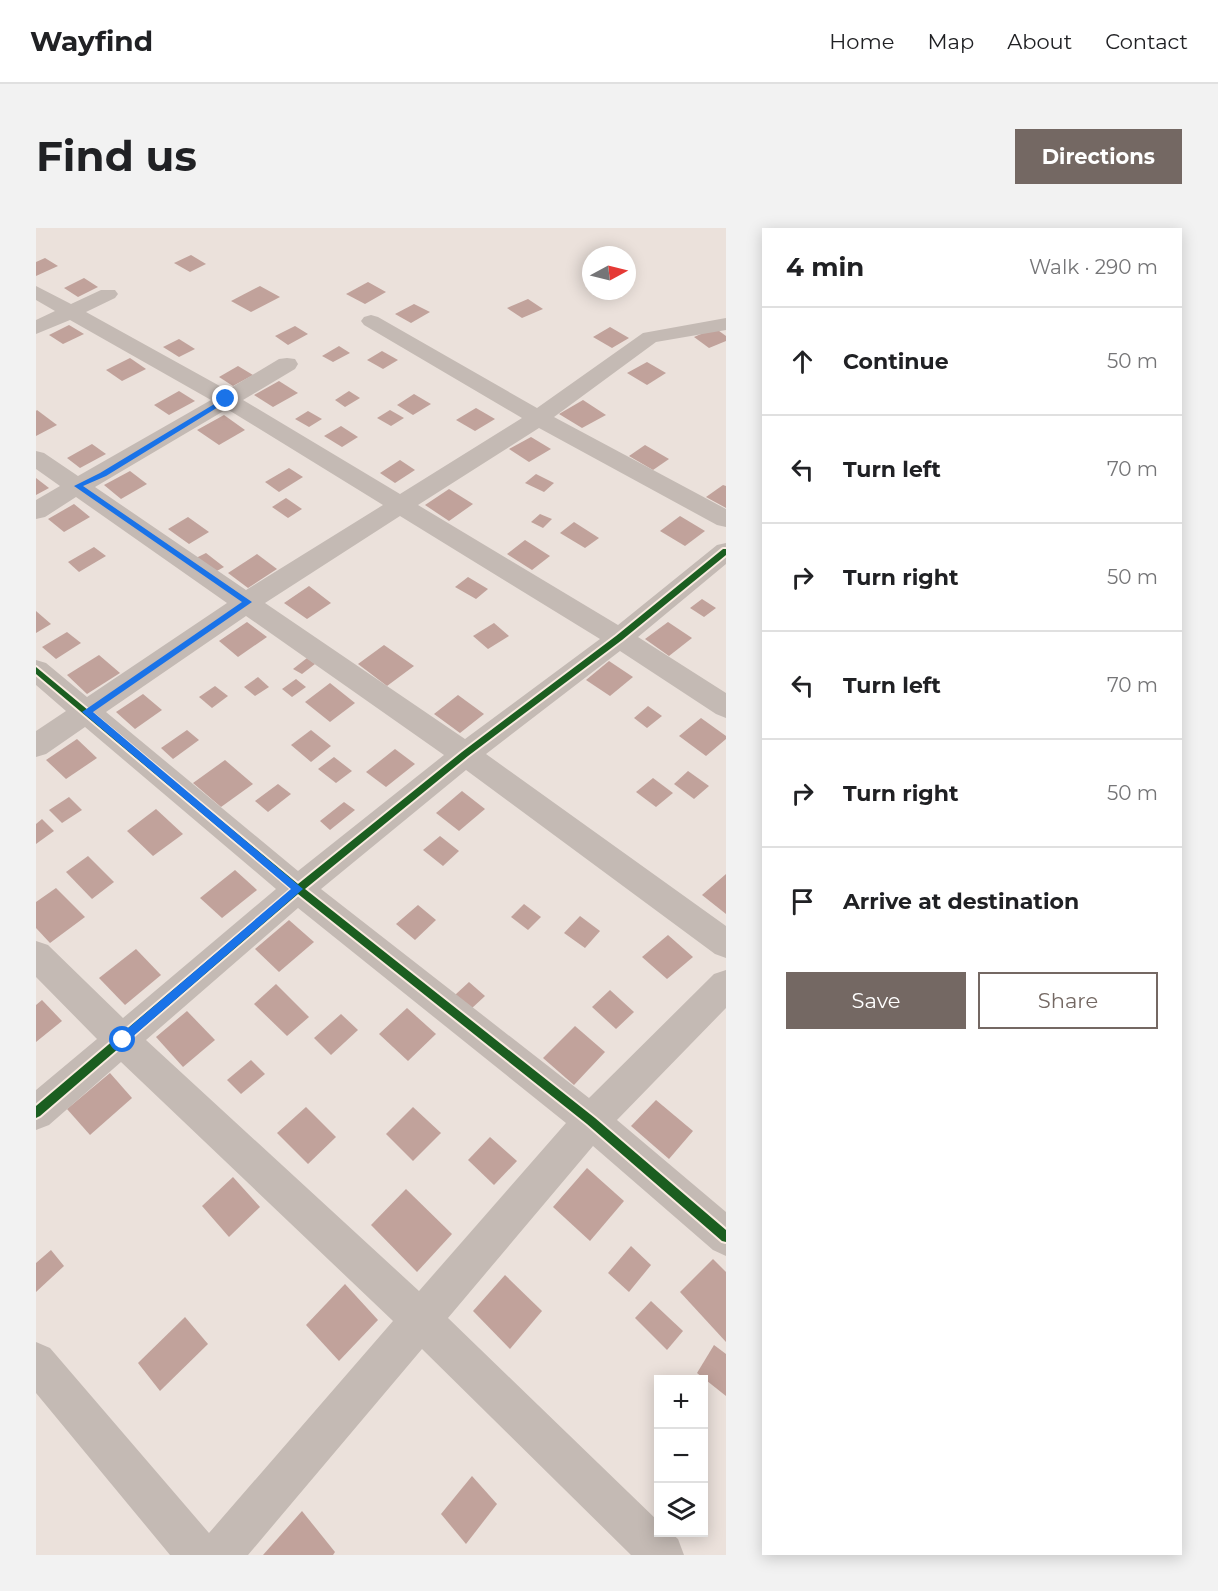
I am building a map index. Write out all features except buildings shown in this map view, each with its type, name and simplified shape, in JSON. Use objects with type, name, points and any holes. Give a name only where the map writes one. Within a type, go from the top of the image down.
[{"type":"street","points":[[36,292],[226,399],[619,638],[726,707]]},
{"type":"street","points":[[36,328],[108,294]]},
{"type":"street","points":[[371,321],[538,418],[726,519]]},
{"type":"street","points":[[36,746],[248,602],[399,504],[538,418],[650,337],[726,324]]},
{"type":"street","points":[[36,511],[77,486],[103,474],[286,364]]},
{"type":"street","points":[[36,458],[248,602],[465,754],[726,944]]},
{"type":"street","points":[[36,1113],[298,889],[465,754],[619,638],[726,551]]},
{"type":"street","points":[[36,670],[298,889],[591,1121],[726,1236]]},
{"type":"street","points":[[36,955],[123,1040],[420,1319],[662,1555]]},
{"type":"street","points":[[219,1555],[591,1121],[726,985]]},
{"type":"street","points":[[36,1362],[198,1555]]},
{"type":"cycle path","points":[[36,1113],[298,889],[465,754],[619,638],[726,551]]},
{"type":"cycle path","points":[[36,670],[298,889],[591,1121],[726,1237]]},
{"type":"route","points":[[123,1040],[298,889],[86,712],[248,602],[77,486],[103,474],[226,399]]}]
